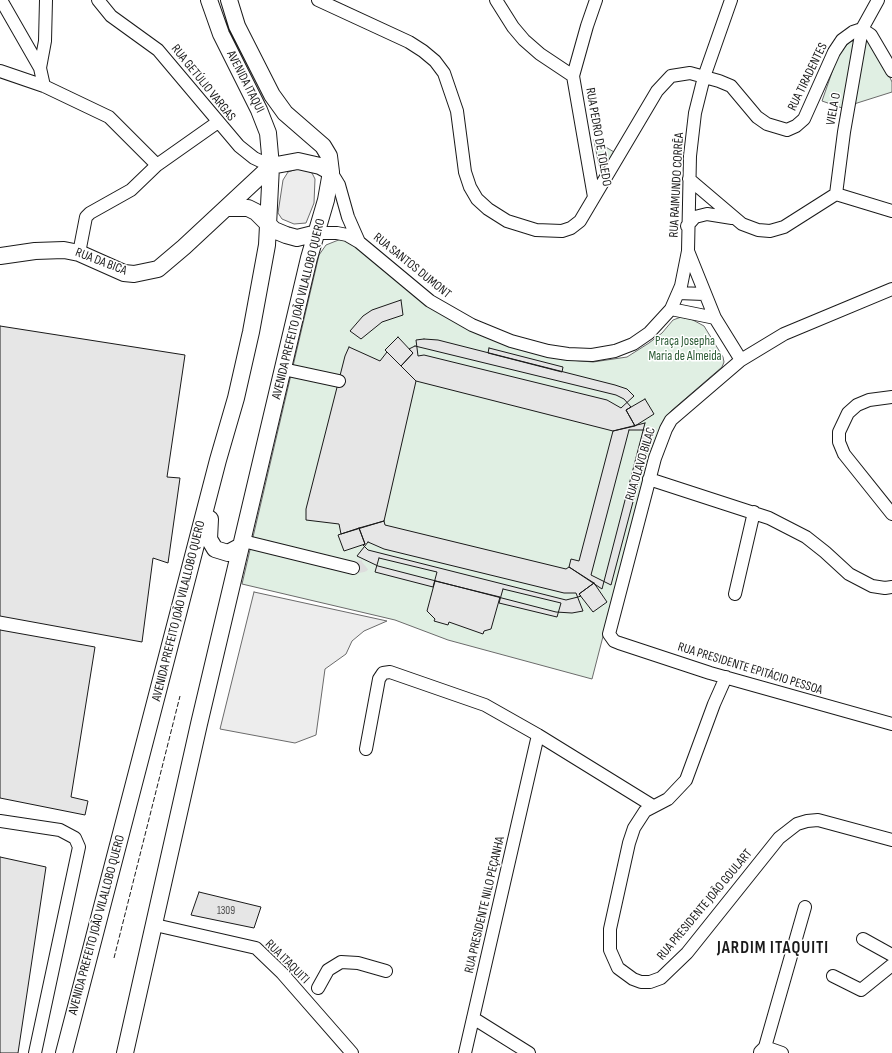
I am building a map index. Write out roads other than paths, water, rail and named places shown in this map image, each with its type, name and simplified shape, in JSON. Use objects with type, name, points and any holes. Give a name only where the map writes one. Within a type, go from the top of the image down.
[{"type":"main road","name":"AVENIDA ITAQUI","points":[[209,0],[221,34],[264,121],[268,133],[271,166]]},
{"type":"main road","name":"AVENIDA ITAQUI","points":[[229,0],[237,26],[279,106],[323,146],[329,156],[331,172]]},
{"type":"main road","points":[[271,166],[298,161],[312,164],[331,172]]},
{"type":"main road","name":"RUA DA BICA","points":[[0,256],[35,251],[64,250],[79,253],[124,272],[134,274],[158,269],[227,208],[271,166]]},
{"type":"main road","name":"AVENIDA PREFEITO JOÃO VILALLOBO QUERO","points":[[64,1053],[206,506],[236,398],[251,332],[266,251],[271,166]]},
{"type":"main road","name":"AVENIDA PREFEITO JOÃO VILALLOBO QUERO","points":[[125,1053],[199,724],[283,369],[326,200],[331,172]]},
{"type":"main road","points":[[227,208],[248,208],[256,212],[268,225],[291,237],[303,237],[317,233]]},
{"type":"main road","points":[[206,506],[210,520],[209,539],[213,547],[228,553],[242,544]]},
{"type":"street","points":[[2,0],[40,68],[44,86]]},
{"type":"street","points":[[40,68],[45,41],[46,0]]},
{"type":"street","name":"RUA GETÚLIO VARGAS","points":[[98,0],[111,16],[158,50],[244,151],[271,166]]},
{"type":"street","name":"RUA PEDRO DE TOLEDO","points":[[318,0],[409,42],[435,61],[444,73],[457,111],[465,172],[470,187],[477,199],[488,209],[507,221],[520,226],[536,230],[562,231],[571,228],[580,221],[594,197],[573,76],[596,0]]},
{"type":"street","points":[[496,0],[524,40],[540,54],[573,76]]},
{"type":"street","name":"RUA RAIMUNDO CORRÊA","points":[[731,0],[704,76],[695,113],[690,156],[687,226],[688,251],[704,294],[715,318],[741,360]]},
{"type":"street","name":"VIELA O","points":[[836,194],[844,132],[862,30],[878,0]]},
{"type":"street","points":[[862,30],[871,35],[892,71]]},
{"type":"street","name":"RUA TIRADENTES","points":[[594,197],[657,92],[664,82],[671,76],[690,73],[704,76],[731,86],[757,117],[767,124],[787,130],[796,126],[804,119],[834,52],[842,40],[853,32],[862,30]]},
{"type":"street","points":[[0,71],[44,86],[109,117],[157,165]]},
{"type":"street","points":[[79,253],[86,218],[90,213],[131,190],[157,165],[218,122]]},
{"type":"street","points":[[331,172],[339,185],[348,217],[359,242]]},
{"type":"street","points":[[689,179],[737,220],[747,227],[758,230],[776,230],[801,217],[836,194],[892,211]]},
{"type":"street","points":[[687,226],[695,217],[707,214],[737,220]]},
{"type":"street","name":"RUA SANTOS DUMONT","points":[[317,233],[337,233],[347,235],[359,242],[412,287],[450,313],[472,325],[511,341],[548,351],[592,354],[615,351],[633,344],[649,333],[671,309],[678,293],[688,251]]},
{"type":"street","name":"RUA OLAVO BILAC","points":[[609,630],[660,440],[671,420],[741,360],[784,334],[892,289]]},
{"type":"street","points":[[678,293],[704,294]]},
{"type":"street","points":[[671,309],[715,318]]},
{"type":"street","points":[[283,369],[339,381]]},
{"type":"street","points":[[892,397],[869,400],[857,405],[848,413],[839,432],[839,442],[844,454],[892,514]]},
{"type":"street","points":[[649,479],[754,512],[806,537],[849,574],[862,581],[872,586],[885,588],[892,586]]},
{"type":"street","points":[[735,594],[754,512]]},
{"type":"street","points":[[242,544],[353,568]]},
{"type":"street","name":"RUA PRESIDENTE EPITÁCIO PESSOA","points":[[609,630],[610,636],[619,643],[726,678],[892,724]]},
{"type":"street","points":[[366,749],[379,679],[382,673],[390,672],[478,703],[538,735],[653,806]]},
{"type":"street","name":"RUA PRESIDENTE JOÃO GOULART","points":[[726,678],[714,704],[686,780],[668,799],[653,806],[640,818],[629,843],[609,940],[612,959],[618,968],[633,979],[641,982],[650,982],[662,978],[674,967],[710,926],[779,838],[797,824],[818,820],[892,840]]},
{"type":"street","name":"RUA PRESIDENTE NILO PEÇANHA","points":[[465,1053],[538,735]]},
{"type":"street","points":[[0,821],[60,830],[75,838],[79,847],[35,1053]]},
{"type":"street","points":[[782,1053],[762,1050],[805,907]]},
{"type":"street","name":"RUA ITAQUITI","points":[[155,925],[256,948],[272,963],[352,1053]]},
{"type":"street","points":[[863,939],[892,955]]},
{"type":"street","points":[[299,993],[314,988],[328,970],[341,962],[358,963],[386,971]]},
{"type":"street","points":[[833,976],[862,990],[892,965]]},
{"type":"street","points":[[473,1018],[529,1053]]},
{"type":"tunnel","points":[[353,568],[363,566],[368,562]]},
{"type":"district","name":"JARDIM ITAQUITI","points":[[773,949]]},
{"type":"park label","name":"Praça Josepha Maria de Almeida","points":[[685,350]]}]
